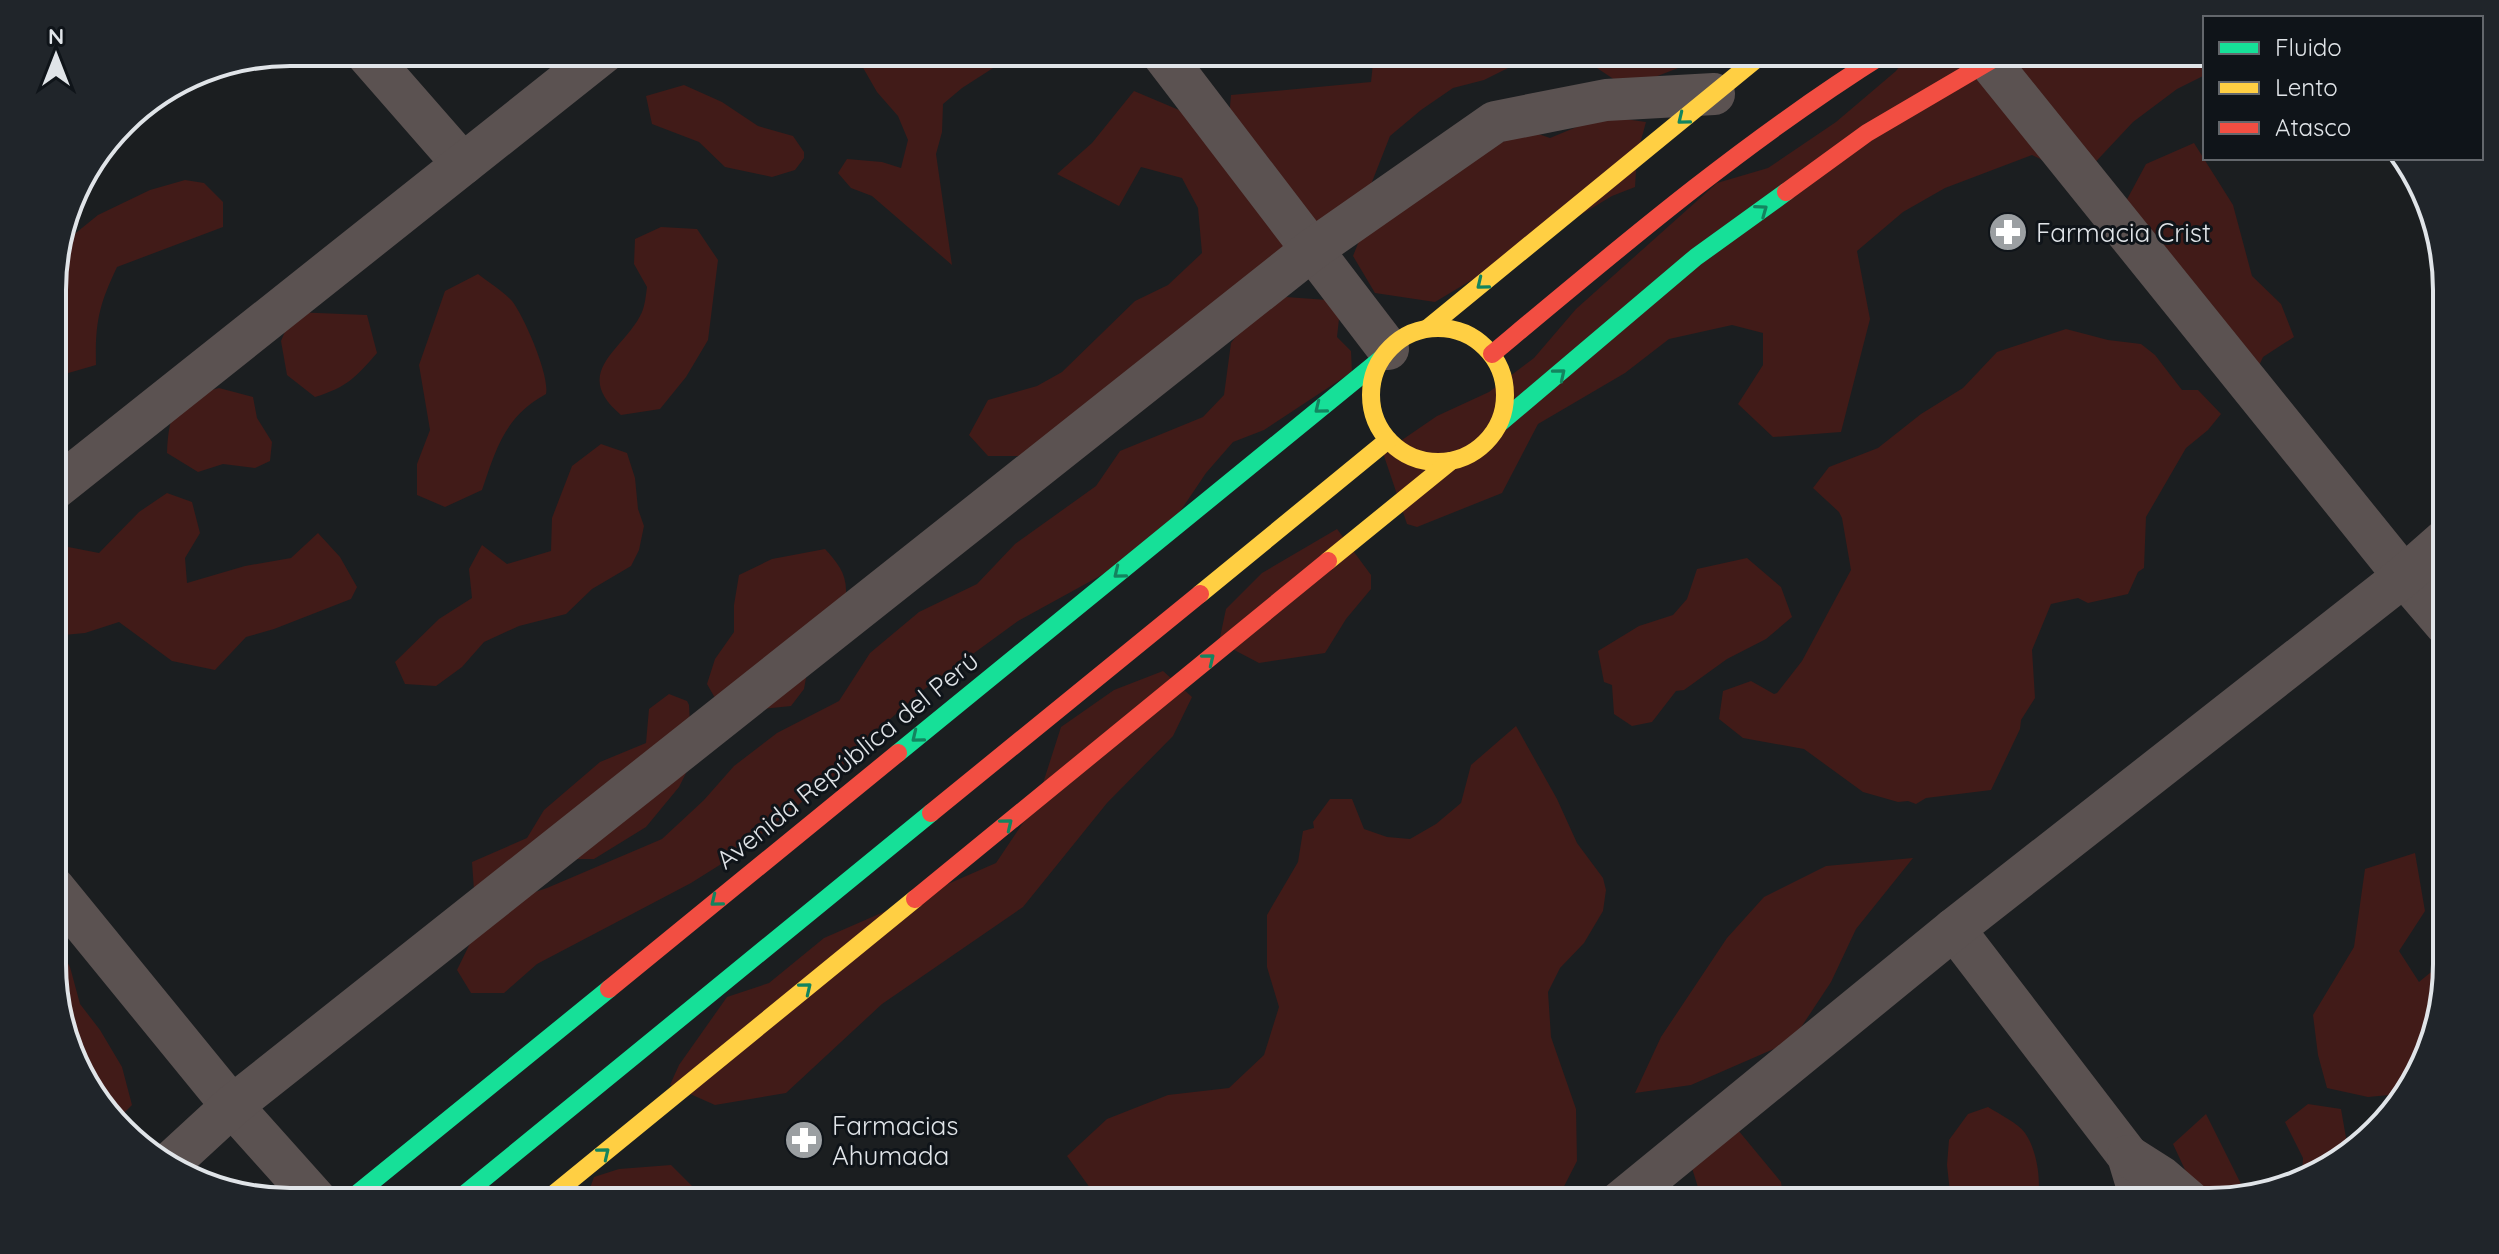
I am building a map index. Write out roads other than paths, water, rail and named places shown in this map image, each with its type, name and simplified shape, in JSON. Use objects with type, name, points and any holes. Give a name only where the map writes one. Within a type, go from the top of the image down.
[{"type":"main road","points":[[1451,461],[1434,463],[1417,459],[1388,440],[1372,409],[1370,392],[1384,354],[1400,339],[1428,328],[1748,66]]},
{"type":"main road","points":[[1492,354],[1693,189],[1833,84],[1863,66]]},
{"type":"main road","points":[[561,1188],[1451,461],[1480,448],[1500,423],[1696,257],[1867,133],[1979,66]]},
{"type":"main road","points":[[1428,328],[1446,327],[1464,332],[1480,341],[1492,354],[1506,388],[1506,406],[1500,423]]},
{"type":"main road","name":"Avenida República del Perú","points":[[364,1188],[1384,354]]},
{"type":"main road","points":[[472,1188],[1388,440]]},
{"type":"street","points":[[377,66],[463,164]]},
{"type":"street","points":[[66,480],[586,66]]},
{"type":"street","points":[[1172,66],[1313,249],[1384,354]]},
{"type":"street","points":[[2004,66],[2433,610]]},
{"type":"street","points":[[177,1157],[232,1106],[1313,249],[1495,122],[1606,100],[1714,94]]},
{"type":"street","points":[[1637,1188],[1954,929],[2433,550]]},
{"type":"street","points":[[66,903],[232,1106],[305,1188]]},
{"type":"street","points":[[1954,929],[2128,1156],[2174,1188]]},
{"type":"street","points":[[2128,1156],[2138,1188]]},
{"type":"place","name":"Farmacia Crist","points":[[2008,232]]},
{"type":"place","name":"Farmacias Ahumada","points":[[804,1140]]}]
